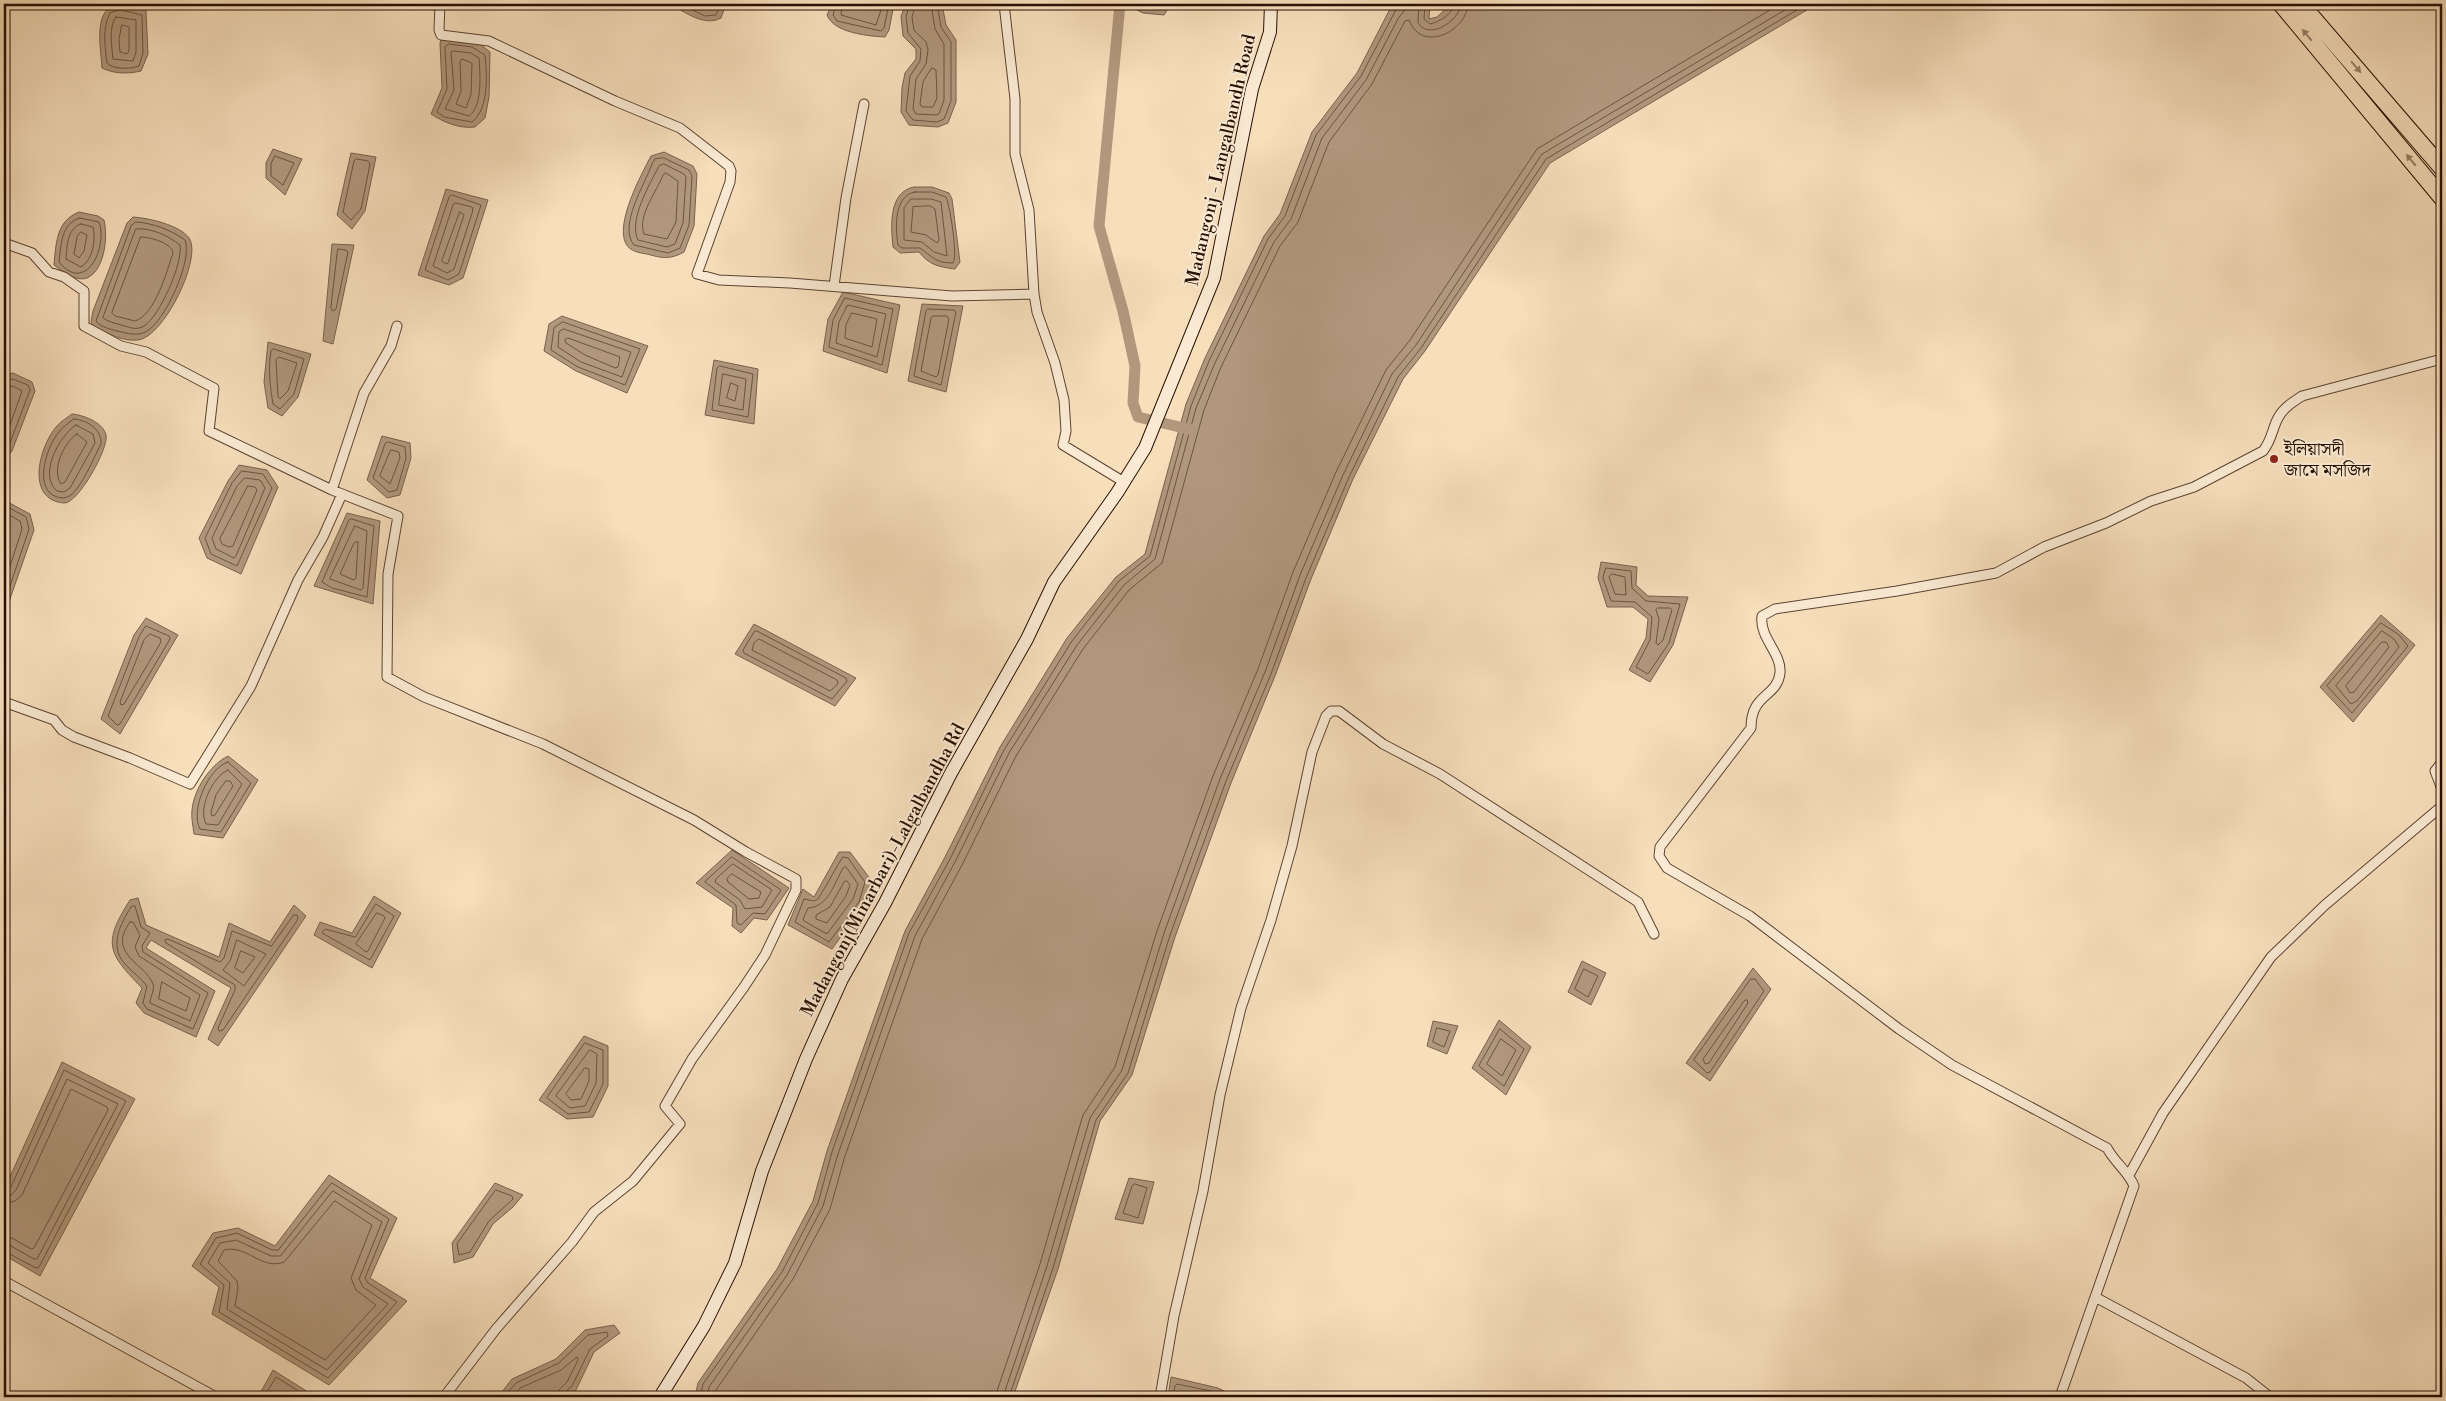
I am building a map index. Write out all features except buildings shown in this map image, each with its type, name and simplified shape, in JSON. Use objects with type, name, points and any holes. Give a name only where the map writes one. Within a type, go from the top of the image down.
[{"type":"highway","points":[[2281,4],[2442,198]]},
{"type":"highway","points":[[2301,4],[2442,168]]},
{"type":"main road","name":"Madangonj - Langalbandh Road","points":[[1164,406],[1214,278],[1252,90],[1270,32],[1271,4]]},
{"type":"main road","name":"Madangonj(Minarbari)-Lalgalbandha Rd","points":[[660,1397],[704,1326],[735,1263],[762,1171],[806,1059],[842,979],[885,903],[951,773],[1027,639],[1054,582],[1124,482],[1145,448],[1164,406]]},
{"type":"street","points":[[440,4],[439,30],[441,35],[489,41],[615,101],[680,128],[729,166],[731,172],[730,182],[697,274],[719,280],[834,286],[952,296],[1034,294]]},
{"type":"street","points":[[1004,4],[1015,99],[1016,154],[1029,210],[1034,294],[1037,312],[1055,363],[1064,400],[1066,431],[1063,445],[1124,482]]},
{"type":"street","points":[[834,286],[846,198],[864,104]]},
{"type":"street","points":[[4,243],[32,253],[49,272],[64,277],[84,291],[84,326],[121,346],[146,352],[214,388],[209,431],[332,490],[398,516],[388,574],[387,677],[424,697],[544,744],[694,820],[746,852],[796,878],[796,890],[765,955],[739,995],[692,1059],[664,1106],[680,1124],[633,1181],[594,1212],[572,1242],[496,1329],[444,1397]]},
{"type":"street","points":[[332,490],[364,393],[391,346],[397,326]]},
{"type":"street","points":[[2060,1397],[2134,1186],[2129,1175],[2113,1160],[2107,1148],[1952,1065],[1891,1024],[1750,916],[1667,868],[1659,856],[1660,847],[1751,728],[1751,714],[1754,706],[1776,684],[1780,665],[1760,627],[1762,616],[1775,609],[1897,591],[1996,573],[2044,547],[2106,523],[2151,501],[2201,484],[2263,451],[2270,444],[2278,418],[2289,405],[2302,396],[2438,360]]},
{"type":"street","points":[[4,702],[54,720],[62,730],[74,737],[130,758],[190,784],[252,686],[298,580],[322,537],[342,494]]},
{"type":"street","points":[[1160,1397],[1174,1316],[1203,1191],[1220,1095],[1241,1008],[1271,920],[1292,846],[1312,752],[1326,716],[1331,711],[1339,711],[1383,744],[1440,774],[1568,854],[1638,902],[1654,934]]},
{"type":"street","points":[[2442,762],[2435,771],[2442,789]]},
{"type":"street","points":[[2129,1175],[2163,1113],[2271,957],[2325,905],[2442,806]]},
{"type":"street","points":[[4,1281],[216,1397]]},
{"type":"street","points":[[2095,1297],[2246,1378],[2270,1397]]},
{"type":"water","points":[[670,4],[726,4],[721,18],[708,21],[701,20]]},
{"type":"water","points":[[832,4],[894,4],[889,30],[885,37],[844,30],[831,21],[827,15]]},
{"type":"water","points":[[906,4],[942,4],[946,25],[956,40],[956,102],[948,123],[938,127],[909,125],[901,112],[905,73],[916,59],[916,49],[903,36],[901,16]]},
{"type":"water","points":[[1133,4],[1171,4],[1164,15],[1143,13],[1133,8]]},
{"type":"water","points":[[1400,4],[1430,4],[1429,19],[1437,17],[1451,4],[1817,4],[1550,163],[1425,351],[1403,379],[1353,479],[1311,579],[1275,676],[1231,783],[1175,937],[1132,1075],[1100,1121],[1058,1269],[1013,1397],[695,1397],[698,1383],[777,1269],[813,1201],[827,1151],[905,931],[945,857],[1000,747],[1067,638],[1116,577],[1145,554],[1186,404],[1205,358],[1264,236],[1280,214],[1312,132],[1357,73],[1391,7]]},
{"type":"water","points":[[111,6],[141,7],[146,11],[148,54],[141,71],[121,73],[102,68],[100,26],[102,18]]},
{"type":"water","points":[[448,39],[480,44],[490,52],[489,97],[485,118],[475,127],[463,127],[452,124],[431,114],[442,88],[440,43],[441,40]]},
{"type":"water","points":[[273,149],[302,159],[285,195],[266,178],[266,163]]},
{"type":"water","points":[[664,152],[693,166],[697,174],[694,226],[684,252],[666,258],[632,250],[626,244],[624,235],[626,212],[641,175],[651,156]]},
{"type":"water","points":[[351,153],[376,157],[365,211],[352,229],[337,215]]},
{"type":"water","points":[[914,187],[932,187],[949,193],[952,199],[960,262],[955,269],[935,265],[919,252],[900,253],[893,247],[892,221],[895,203],[906,190]]},
{"type":"water","points":[[446,189],[488,200],[463,278],[449,285],[418,275]]},
{"type":"water","points":[[79,212],[98,216],[104,220],[106,235],[104,252],[98,268],[93,274],[83,279],[69,275],[54,265],[57,241],[62,227],[71,216]]},
{"type":"water","points":[[133,217],[155,221],[179,229],[189,238],[192,248],[186,279],[169,312],[148,336],[138,340],[127,340],[94,328],[91,322],[93,311],[127,223]]},
{"type":"water","points":[[332,244],[354,245],[333,344],[323,341]]},
{"type":"water","points":[[843,292],[900,305],[887,373],[823,351],[828,319]]},
{"type":"water","points":[[922,304],[963,306],[946,392],[908,381]]},
{"type":"water","points":[[562,316],[648,346],[627,393],[576,371],[544,351],[549,324]]},
{"type":"water","points":[[268,342],[311,354],[298,397],[282,416],[268,408],[264,382]]},
{"type":"water","points":[[714,360],[758,369],[754,424],[705,415]]},
{"type":"water","points":[[13,373],[32,382],[35,391],[12,451],[4,460],[4,379],[8,374]]},
{"type":"water","points":[[72,414],[87,418],[101,426],[106,435],[106,442],[98,462],[84,485],[77,495],[64,503],[52,500],[44,493],[40,483],[39,471],[45,446],[51,435],[59,424]]},
{"type":"water","points":[[382,436],[410,443],[411,458],[400,495],[387,498],[367,480]]},
{"type":"water","points":[[239,465],[267,470],[278,487],[241,574],[207,558],[199,538],[228,481]]},
{"type":"water","points":[[4,500],[30,514],[34,530],[4,616]]},
{"type":"water","points":[[347,513],[380,521],[373,604],[314,586]]},
{"type":"water","points":[[1601,562],[1637,567],[1636,585],[1648,596],[1688,597],[1673,645],[1650,682],[1629,670],[1646,638],[1648,619],[1633,607],[1607,607],[1598,578]]},
{"type":"water","points":[[2381,615],[2415,645],[2353,722],[2320,687]]},
{"type":"water","points":[[146,618],[178,635],[120,734],[101,719],[134,635]]},
{"type":"water","points":[[754,624],[856,678],[835,706],[735,654]]},
{"type":"water","points":[[228,756],[258,780],[223,838],[194,834],[192,813],[196,794],[209,772]]},
{"type":"water","points":[[732,850],[789,888],[767,920],[754,918],[741,933],[732,926],[733,908],[696,883]]},
{"type":"water","points":[[839,852],[850,852],[871,880],[864,904],[832,949],[788,925],[803,889],[814,897]]},
{"type":"water","points":[[374,896],[401,913],[372,968],[314,935],[320,922],[352,933]]},
{"type":"water","points":[[138,898],[146,925],[219,957],[229,923],[270,942],[294,905],[306,916],[218,1046],[208,1039],[231,988],[151,940],[146,948],[215,991],[196,1037],[144,1013],[136,1003],[142,988],[122,966],[116,956],[113,938],[115,927],[130,900]]},
{"type":"water","points":[[1582,961],[1606,973],[1591,1005],[1568,992]]},
{"type":"water","points":[[1753,968],[1771,989],[1710,1081],[1686,1063]]},
{"type":"water","points":[[1499,1020],[1531,1047],[1506,1095],[1472,1068]]},
{"type":"water","points":[[1433,1021],[1458,1026],[1447,1054],[1427,1046]]},
{"type":"water","points":[[584,1036],[608,1046],[608,1086],[593,1117],[567,1119],[539,1100]]},
{"type":"water","points":[[62,1062],[135,1099],[40,1276],[4,1255],[4,1190]]},
{"type":"water","points":[[329,1175],[397,1218],[370,1278],[407,1301],[329,1385],[212,1314],[219,1287],[192,1266],[213,1233],[238,1228],[275,1246]]},
{"type":"water","points":[[1129,1178],[1154,1182],[1143,1224],[1115,1219]]},
{"type":"water","points":[[495,1183],[523,1195],[513,1207],[493,1224],[473,1257],[454,1263],[452,1243]]},
{"type":"water","points":[[614,1325],[620,1333],[594,1352],[576,1390],[566,1397],[498,1397],[512,1379],[556,1359],[585,1330]]},
{"type":"water","points":[[273,1370],[316,1397],[258,1397]]},
{"type":"water","points":[[1171,1377],[1218,1388],[1236,1397],[1168,1397]]},
{"type":"waterway","points":[[1120,4],[1099,226],[1123,311],[1135,366],[1133,403],[1138,417],[1192,430]]},
{"type":"place","name":"ইলিয়াসদী জামে মসজিদ","points":[[2274,459]]}]
